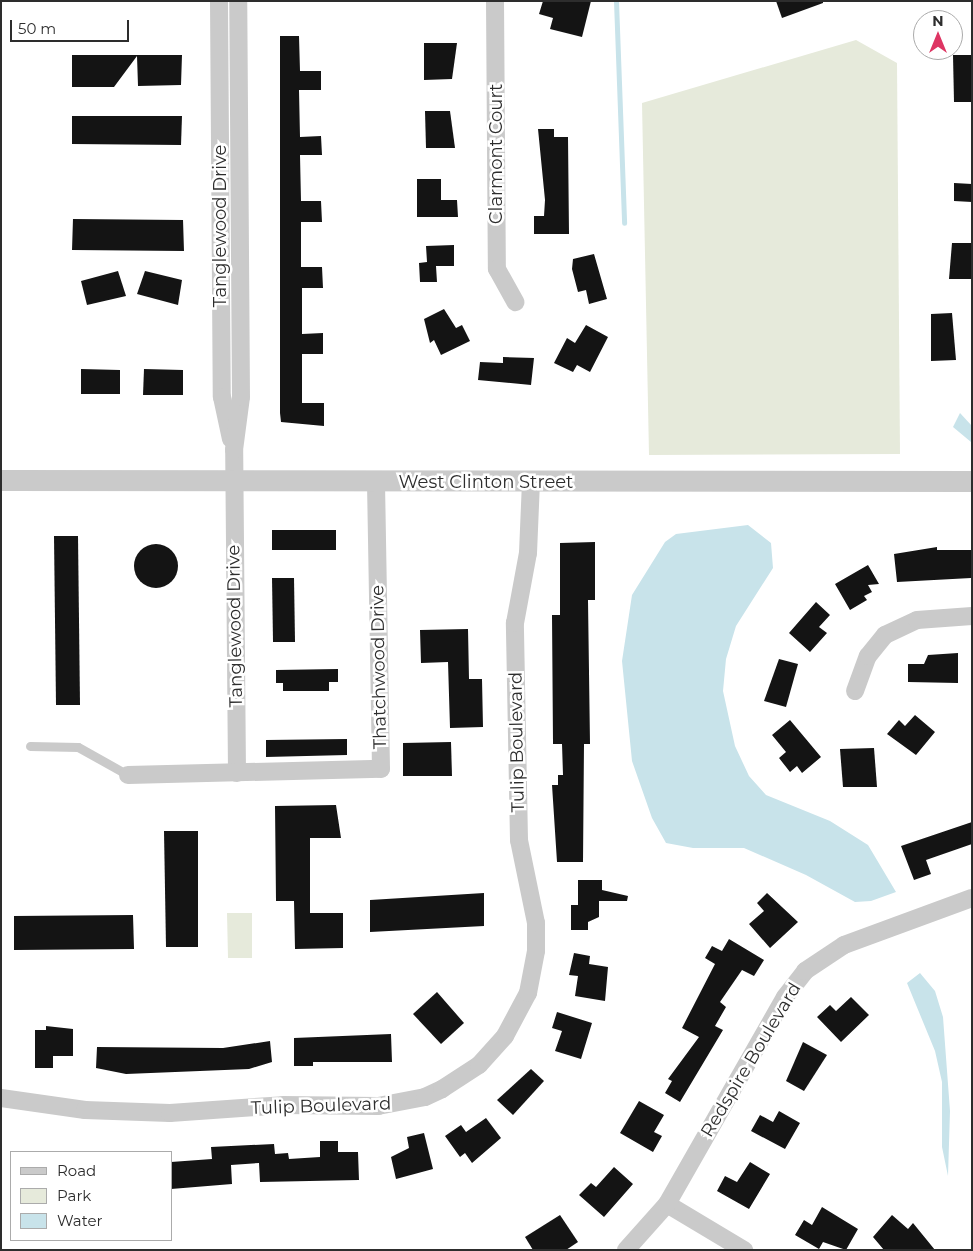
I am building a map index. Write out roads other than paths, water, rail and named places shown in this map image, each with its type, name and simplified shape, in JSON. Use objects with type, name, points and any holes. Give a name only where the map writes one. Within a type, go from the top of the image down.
[{"type":"street","name":"Tanglewood Drive","points":[[219,1],[222,397],[234,450]]},
{"type":"street","name":"Tanglewood Drive","points":[[237,773],[234,450],[242,397],[238,1]]},
{"type":"street","name":"Clarmont Court","points":[[495,1],[497,268],[515,302]]},
{"type":"street","name":"West Clinton Street","points":[[1,480],[376,482],[972,481]]},
{"type":"street","name":"Thatchwood Drive","points":[[237,773],[381,769],[376,482]]},
{"type":"street","name":"Tulip Boulevard","points":[[1,1098],[85,1110],[162,1113],[283,1105],[378,1106],[425,1097],[442,1089],[479,1065],[505,1036],[528,994],[536,951],[536,923],[519,840],[515,623],[528,552],[531,482]]},
{"type":"street","points":[[855,691],[868,656],[885,635],[917,620],[972,616]]},
{"type":"street","points":[[128,775],[237,773]]},
{"type":"street","name":"Redspire Boulevard","points":[[626,1250],[668,1204],[785,997],[805,971],[844,945],[972,898]]},
{"type":"street","points":[[668,1204],[744,1250]]},
{"type":"lane","points":[[30,746],[78,747],[128,775]]},
{"type":"water","points":[[960,413],[972,426],[971,442],[953,427]]},
{"type":"water","points":[[748,525],[771,543],[773,568],[736,626],[726,659],[723,691],[735,746],[749,776],[766,795],[830,821],[868,845],[896,892],[871,901],[855,902],[806,875],[744,848],[693,848],[666,843],[652,818],[632,761],[622,661],[632,595],[665,542],[676,534]]},
{"type":"water","points":[[920,973],[935,991],[943,1017],[950,1111],[948,1176],[942,1147],[942,1082],[935,1051],[907,983]]},
{"type":"waterway","points":[[616,1],[624,223]]}]
